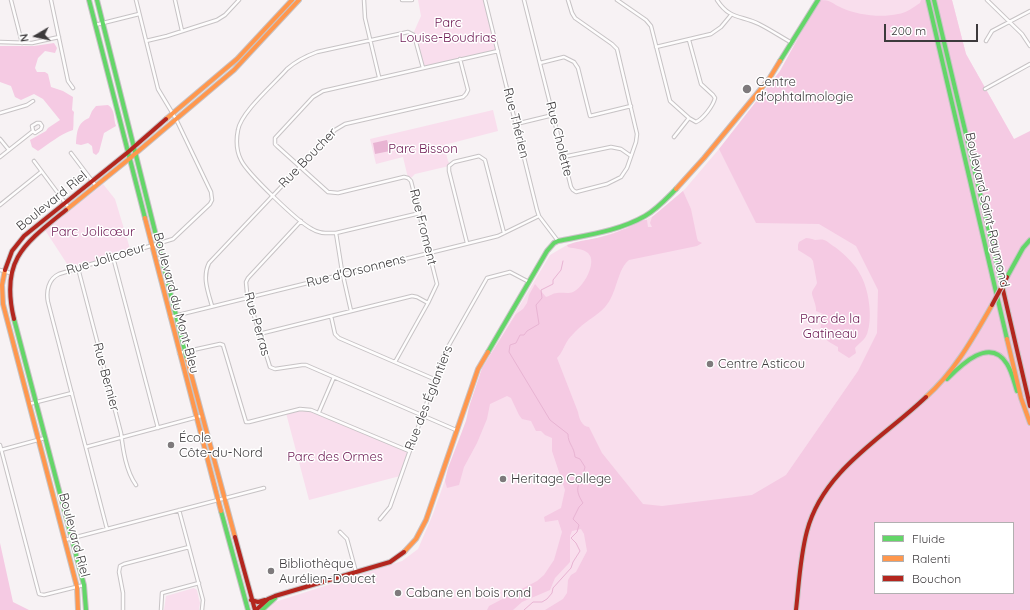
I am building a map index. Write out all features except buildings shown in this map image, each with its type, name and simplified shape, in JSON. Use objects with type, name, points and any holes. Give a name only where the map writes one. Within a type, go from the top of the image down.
[{"type":"street","points":[[11,0],[22,43]]},
{"type":"street","points":[[51,0],[68,81],[73,88]]},
{"type":"street","name":"Boulevard du Mont-Bleu","points":[[89,0],[151,246],[217,499],[248,610]]},
{"type":"street","name":"Boulevard du Mont-Bleu","points":[[97,0],[201,416],[255,610]]},
{"type":"street","name":"Rue Jolicoeur","points":[[107,529],[48,302],[47,293],[50,283],[56,275],[174,239],[212,200],[211,192],[176,119],[158,89],[136,0]]},
{"type":"street","points":[[175,0],[182,31]]},
{"type":"street","points":[[146,42],[221,18],[239,0]]},
{"type":"street","name":"Boulevard Riel","points":[[78,610],[77,587],[3,304],[2,271],[19,241],[29,231],[127,152],[237,59],[292,0]]},
{"type":"street","name":"Boulevard Riel","points":[[86,610],[84,585],[10,302],[10,274],[16,258],[23,247],[234,70],[300,0]]},
{"type":"street","points":[[364,0],[364,14],[379,77]]},
{"type":"street","points":[[402,0],[412,0]]},
{"type":"street","name":"Rue Thérien","points":[[485,0],[539,216],[558,241]]},
{"type":"street","name":"Rue Cholette","points":[[524,0],[571,189],[576,192],[607,184],[618,179],[625,172],[636,142],[637,134],[617,49],[576,18],[572,13],[568,0]]},
{"type":"street","points":[[617,0],[648,22],[652,30],[670,101],[689,118],[696,122],[714,103],[715,98],[700,82],[689,40]]},
{"type":"street","points":[[717,0],[731,15],[759,24],[792,43]]},
{"type":"street","points":[[251,600],[258,602],[394,560],[414,543],[426,520],[456,430],[480,365],[547,251],[554,243],[558,241],[599,233],[621,226],[645,216],[664,203],[711,151],[769,79],[818,0]]},
{"type":"street","name":"Boulevard Saint-Raymond","points":[[928,0],[1021,398],[1030,423]]},
{"type":"street","name":"Boulevard Saint-Raymond","points":[[934,0],[1030,406]]},
{"type":"street","points":[[987,0],[1010,22],[1030,46]]},
{"type":"street","points":[[986,41],[992,31],[1030,11]]},
{"type":"street","points":[[95,25],[139,14]]},
{"type":"street","points":[[656,47],[689,40],[716,31],[731,15]]},
{"type":"street","points":[[420,213],[336,233],[323,233],[315,231],[301,221],[246,169],[239,156],[237,138],[239,126],[243,118],[287,69],[294,63],[317,52],[405,32],[413,34],[416,38],[423,68]]},
{"type":"street","points":[[0,42],[37,42],[59,37]]},
{"type":"street","name":"Rue Froment","points":[[395,362],[437,284],[412,181],[408,178],[401,178],[334,193],[325,190],[275,144],[277,136],[313,98],[326,90],[498,51]]},
{"type":"street","points":[[244,52],[248,56]]},
{"type":"street","points":[[540,63],[564,58],[575,64],[578,68],[590,116],[631,106]]},
{"type":"street","name":"Rue Boucher","points":[[212,306],[205,278],[208,266],[335,130],[341,125],[465,96],[468,90],[460,59]]},
{"type":"street","points":[[986,89],[1030,64]]},
{"type":"street","points":[[0,113],[27,105],[33,101]]},
{"type":"street","points":[[516,124],[553,115]]},
{"type":"street","points":[[674,137],[689,118]]},
{"type":"street","points":[[0,157],[33,131],[35,133],[42,129],[40,123],[38,122],[32,126],[33,131]]},
{"type":"street","points":[[0,139],[9,150]]},
{"type":"street","points":[[563,157],[611,147],[621,149],[631,156]]},
{"type":"street","points":[[71,153],[96,186]]},
{"type":"street","points":[[467,243],[449,171],[449,166],[454,162],[479,156],[485,160],[504,233]]},
{"type":"street","points":[[34,161],[69,208]]},
{"type":"street","points":[[0,206],[41,172]]},
{"type":"street","name":"Rue d'Orsonnens","points":[[170,317],[504,233],[539,216]]},
{"type":"street","name":"Rue Perras","points":[[301,221],[248,278],[246,285],[259,334],[271,368],[275,369],[304,365],[456,430]]},
{"type":"street","points":[[336,233],[342,274],[351,311]]},
{"type":"street","points":[[937,388],[964,354],[1023,248],[1030,240]]},
{"type":"street","points":[[113,257],[158,428]]},
{"type":"street","name":"Rue Bernier","points":[[78,268],[131,477],[136,485]]},
{"type":"street","points":[[2,271],[10,274]]},
{"type":"street","name":"Rue des Églantiers","points":[[380,519],[390,507],[434,379],[449,343],[487,278],[510,272],[528,282]]},
{"type":"street","points":[[259,334],[412,296],[428,303]]},
{"type":"street","points":[[331,316],[337,336],[434,379]]},
{"type":"street","points":[[179,353],[220,344],[223,345],[246,422],[302,409],[311,410],[319,412],[409,451]]},
{"type":"street","points":[[796,610],[808,527],[815,506],[826,488],[842,469],[919,405],[975,355],[986,352],[1000,356],[1007,365],[1026,414]]},
{"type":"street","points":[[319,412],[334,377]]},
{"type":"street","points":[[29,404],[72,393]]},
{"type":"street","points":[[86,447],[201,416]]},
{"type":"street","points":[[1,450],[45,438]]},
{"type":"street","points":[[0,445],[39,594],[44,595],[84,585]]},
{"type":"street","points":[[65,540],[217,499],[264,488]]},
{"type":"street","points":[[179,510],[203,600],[202,610]]},
{"type":"street","points":[[340,532],[347,539],[356,572]]},
{"type":"street","points":[[123,610],[123,593],[119,572],[120,566],[189,547]]},
{"type":"street","points":[[161,610],[162,593],[199,583]]},
{"type":"street","points":[[262,610],[273,599],[281,594]]},
{"type":"street","points":[[255,610],[268,599]]},
{"type":"green space","name":"Parc Louise-Boudrias","points":[[418,0],[485,0],[498,51],[423,68],[413,34],[421,16]]},
{"type":"green space","name":"Parc de la Gatineau","points":[[819,0],[952,0],[966,54],[1014,139],[1030,610],[267,610],[275,602],[402,561],[418,549],[433,514],[484,365],[550,255],[567,245],[597,238],[631,227],[655,215],[685,189],[719,149],[780,71]]},
{"type":"green space","name":"Parc de la Gatineau","points":[[819,0],[829,1],[842,8],[855,12],[884,16],[910,10],[920,3],[921,0],[952,0],[966,54],[1014,139],[1030,131],[1030,610],[545,610],[563,599],[567,593],[568,580],[571,575],[576,572],[587,551],[584,534],[581,529],[572,531],[570,536],[570,562],[555,578],[550,590],[522,602],[513,610],[487,610],[489,606],[537,581],[544,575],[554,560],[562,532],[558,520],[545,522],[544,517],[561,508],[565,490],[552,451],[552,438],[545,435],[541,431],[536,431],[531,421],[522,419],[511,398],[507,396],[490,404],[487,419],[477,443],[464,467],[459,485],[447,488],[445,481],[448,468],[466,421],[482,368],[516,314],[523,309],[527,303],[529,295],[535,284],[546,297],[556,293],[571,293],[577,290],[585,280],[590,268],[591,257],[586,251],[568,247],[567,245],[611,234],[644,220],[647,220],[648,227],[652,227],[650,223],[652,217],[683,191],[691,209],[698,241],[702,243],[697,246],[629,260],[622,268],[614,292],[608,303],[601,311],[573,334],[557,358],[581,422],[584,426],[589,427],[602,453],[643,504],[662,506],[752,495],[786,475],[858,371],[877,333],[878,290],[856,246],[819,224],[756,223],[719,149],[780,71]]},
{"type":"green space","points":[[54,43],[57,48],[55,53],[45,51],[38,58],[35,68],[37,72],[45,72],[48,74],[51,87],[63,91],[73,97],[73,130],[59,137],[38,151],[32,147],[30,140],[46,131],[60,120],[43,99],[34,94],[21,100],[15,97],[11,86],[0,82],[0,46],[34,46]]},
{"type":"green space","points":[[108,105],[112,109],[116,126],[104,133],[99,152],[96,155],[93,153],[92,146],[88,143],[81,145],[76,144],[77,132],[82,122],[89,118],[96,106]]},
{"type":"green space","name":"Parc Bisson","points":[[493,110],[498,131],[444,145],[450,164],[449,166],[415,174],[410,179],[408,178],[403,157],[376,164],[370,139]]},
{"type":"green space","name":"Parc Jolicœur","points":[[103,184],[115,199],[131,252],[71,270],[45,230]]},
{"type":"green space","points":[[806,238],[825,241],[838,250],[849,259],[858,270],[866,287],[870,312],[869,327],[866,336],[855,348],[856,353],[849,358],[838,351],[838,347],[822,335],[821,327],[824,316],[816,311],[812,293],[817,283],[813,261],[811,258],[798,250],[799,242]]},
{"type":"green space","name":"Parc des Ormes","points":[[305,409],[409,451],[400,476],[309,500],[286,413]]},
{"type":"green space","points":[[0,543],[13,602],[29,610],[0,610]]},
{"type":"green space","points":[[194,588],[197,590],[200,603],[199,610],[164,610],[166,596]]},
{"type":"shaded area","points":[[387,140],[390,151],[375,154],[373,143]]},
{"type":"waterway","points":[[524,610],[533,602],[542,602],[547,599],[552,593],[553,588],[571,568],[580,551],[576,543],[571,538],[577,532],[579,525],[573,519],[579,507],[583,503],[578,493],[578,485],[585,467],[580,459],[575,457],[568,434],[550,420],[509,352],[510,345],[516,343],[520,335],[524,335],[527,331],[539,324],[536,305],[542,298],[541,290],[553,284],[553,280],[561,270],[563,261]]},
{"type":"traffic: fast","points":[[89,0],[145,218]]},
{"type":"traffic: fast","points":[[97,0],[187,359]]},
{"type":"traffic: fast","points":[[780,61],[818,0]]},
{"type":"traffic: fast","points":[[928,0],[1007,339]]},
{"type":"traffic: fast","points":[[934,0],[1003,290]]},
{"type":"traffic: fast","points":[[488,352],[547,251],[554,243],[614,229],[635,221],[654,210],[676,189]]},
{"type":"traffic: fast","points":[[1007,277],[1023,248],[1030,240]]},
{"type":"traffic: fast","points":[[14,319],[84,585],[86,610]]},
{"type":"traffic: fast","points":[[947,379],[960,367],[976,356],[984,353],[992,353],[1000,356],[1007,364],[1012,374],[1017,391]]},
{"type":"traffic: fast","points":[[221,511],[248,610]]},
{"type":"traffic: fast","points":[[262,610],[275,598]]},
{"type":"traffic: slow","points":[[166,119],[237,59],[292,0]]},
{"type":"traffic: slow","points":[[66,210],[234,70],[299,0]]},
{"type":"traffic: slow","points":[[676,189],[704,158],[769,79],[780,61]]},
{"type":"traffic: slow","points":[[145,218],[221,511]]},
{"type":"traffic: slow","points":[[5,270],[2,285],[3,304],[77,587],[78,610]]},
{"type":"traffic: slow","points":[[926,397],[955,365],[992,305]]},
{"type":"traffic: slow","points":[[1007,339],[1021,398],[1030,423]]},
{"type":"traffic: slow","points":[[404,552],[416,539],[426,520],[478,369],[488,352]]},
{"type":"traffic: slow","points":[[187,359],[235,537]]},
{"type":"traffic: jam","points":[[5,270],[12,251],[24,236],[127,153],[166,119]]},
{"type":"traffic: jam","points":[[14,319],[10,299],[10,282],[13,268],[19,255],[38,233],[66,210]]},
{"type":"traffic: jam","points":[[992,305],[1007,277]]},
{"type":"traffic: jam","points":[[1003,290],[1030,406]]},
{"type":"traffic: jam","points":[[796,610],[801,561],[807,531],[815,509],[826,490],[856,456],[926,397]]},
{"type":"traffic: jam","points":[[235,537],[255,610]]},
{"type":"traffic: jam","points":[[256,610],[268,599],[275,596],[390,562],[404,552]]},
{"type":"traffic: jam","points":[[251,600],[258,602],[265,600]]},
{"type":"place","name":"Centre d'ophtalmologie","points":[[747,89]]},
{"type":"place","name":"Centre Asticou","points":[[710,364]]},
{"type":"place","name":"École Côte-du-Nord","points":[[171,445]]},
{"type":"place","name":"Heritage College","points":[[503,479]]},
{"type":"place","name":"Bibliothèque Aurélien-Doucet","points":[[271,571]]},
{"type":"place","name":"Cabane en bois rond","points":[[398,593]]}]
